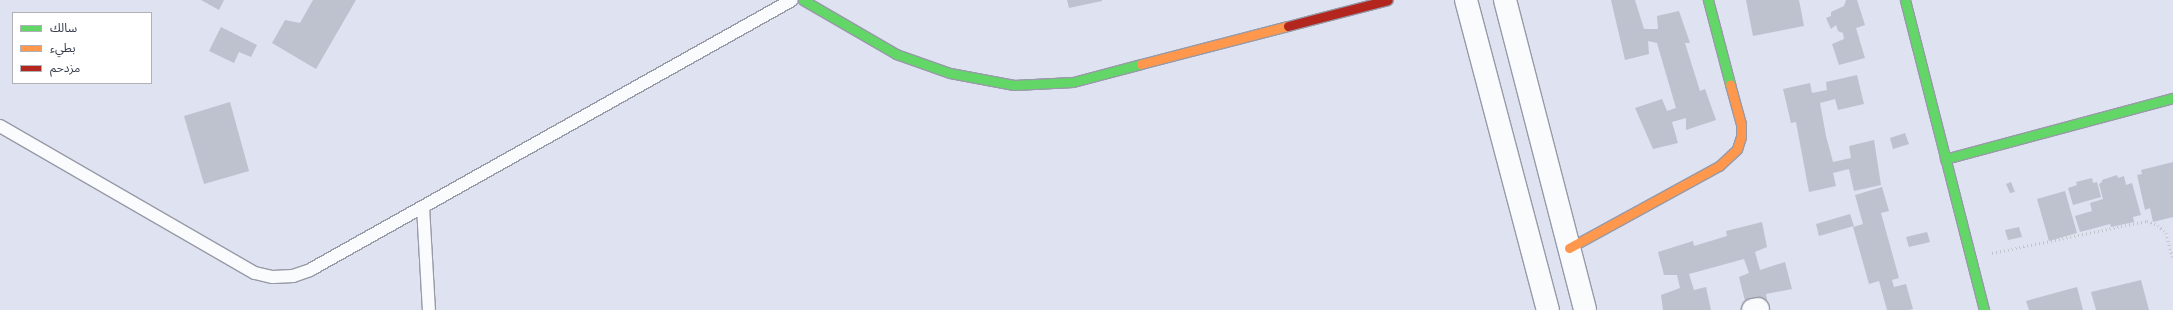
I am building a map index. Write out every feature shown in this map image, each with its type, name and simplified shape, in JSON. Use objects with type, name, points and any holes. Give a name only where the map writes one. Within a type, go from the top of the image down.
[{"type":"street","points":[[803,0],[896,54],[950,73],[1014,85],[1073,82],[1388,0]]},
{"type":"street","points":[[1466,0],[1548,310]]},
{"type":"street","points":[[1505,0],[1585,310]]},
{"type":"street","points":[[1569,248],[1718,166],[1736,149],[1741,137],[1741,124],[1708,0]]},
{"type":"street","points":[[1905,0],[1984,310]]},
{"type":"street","points":[[1945,159],[2173,98]]},
{"type":"lane","points":[[0,126],[255,273],[274,277],[292,276],[310,270],[792,0]]},
{"type":"lane","points":[[423,207],[429,310]]},
{"type":"path","points":[[1970,258],[2147,221],[2158,225],[2166,233],[2173,259]]},
{"type":"building","points":[[201,0],[224,0],[219,10]]},
{"type":"building","points":[[313,0],[356,0],[316,69],[272,43],[285,20],[300,23]]},
{"type":"building","points":[[1067,0],[1102,0],[1102,1],[1069,8]]},
{"type":"building","points":[[1611,0],[1635,0],[1644,29],[1658,29],[1657,16],[1679,11],[1690,43],[1685,43],[1700,91],[1705,89],[1716,120],[1686,130],[1686,118],[1672,122],[1678,143],[1653,149],[1635,108],[1662,99],[1667,111],[1676,108],[1657,43],[1648,41],[1649,54],[1625,60]]},
{"type":"building","points":[[1746,0],[1799,0],[1804,26],[1753,36]]},
{"type":"building","points":[[1846,0],[1857,0],[1865,25],[1856,28],[1865,58],[1839,65],[1832,44],[1844,39],[1843,33],[1838,31],[1836,25],[1831,29],[1826,18],[1831,16],[1831,12],[1844,6]]},
{"type":"building","points":[[221,27],[257,45],[251,57],[239,52],[234,63],[209,51]]},
{"type":"building","points":[[1857,75],[1864,104],[1838,110],[1835,99],[1820,103],[1826,136],[1833,162],[1851,158],[1849,146],[1874,140],[1881,185],[1854,191],[1849,169],[1833,173],[1836,186],[1809,192],[1796,122],[1791,123],[1783,89],[1810,83],[1812,93],[1827,90],[1826,82]]},
{"type":"building","points":[[230,102],[249,171],[204,184],[184,116]]},
{"type":"building","points":[[1905,133],[1909,144],[1893,149],[1890,138]]},
{"type":"building","points":[[2173,162],[2173,217],[2153,222],[2150,208],[2145,210],[2137,175],[2142,174],[2141,170]]},
{"type":"building","points":[[2117,175],[2118,178],[2124,176],[2126,185],[2132,183],[2141,215],[2133,217],[2134,222],[2111,227],[2110,224],[2080,232],[2075,216],[2092,211],[2090,203],[2103,199],[2099,184],[2102,180]]},
{"type":"building","points":[[2092,178],[2093,183],[2097,182],[2101,197],[2073,205],[2068,188],[2077,185],[2076,182]]},
{"type":"building","points":[[2011,182],[2015,192],[2010,193],[2006,184]]},
{"type":"building","points":[[1882,187],[1889,211],[1881,213],[1899,278],[1892,280],[1894,287],[1906,284],[1913,309],[1909,310],[1887,310],[1879,281],[1869,284],[1853,227],[1863,224],[1855,195]]},
{"type":"building","points":[[2065,191],[2077,233],[2049,241],[2037,199]]},
{"type":"building","points":[[1850,214],[1854,226],[1819,236],[1816,224]]},
{"type":"building","points":[[1762,222],[1767,247],[1755,252],[1760,270],[1785,262],[1792,289],[1766,294],[1767,300],[1746,305],[1739,277],[1749,273],[1744,259],[1689,274],[1694,290],[1706,287],[1711,310],[1663,310],[1661,295],[1680,288],[1677,275],[1664,275],[1658,252],[1693,241],[1694,246],[1727,236],[1726,231]]},
{"type":"building","points":[[2019,227],[2022,237],[2008,240],[2005,230]]},
{"type":"building","points":[[1927,232],[1930,242],[1909,247],[1906,237]]},
{"type":"building","points":[[2141,280],[2149,310],[2096,310],[2091,292]]},
{"type":"building","points":[[2077,287],[2083,310],[2029,310],[2026,301]]},
{"type":"traffic: fast","points":[[803,0],[896,54],[950,73],[1014,85],[1073,82],[1141,64]]},
{"type":"traffic: fast","points":[[1708,0],[1730,84]]},
{"type":"traffic: fast","points":[[1905,0],[1984,310]]},
{"type":"traffic: fast","points":[[1945,159],[2173,98]]},
{"type":"traffic: slow","points":[[1141,64],[1288,26]]},
{"type":"traffic: slow","points":[[1569,248],[1719,166],[1737,149],[1741,137],[1741,124],[1730,84]]},
{"type":"traffic: jam","points":[[1288,26],[1388,0]]}]
